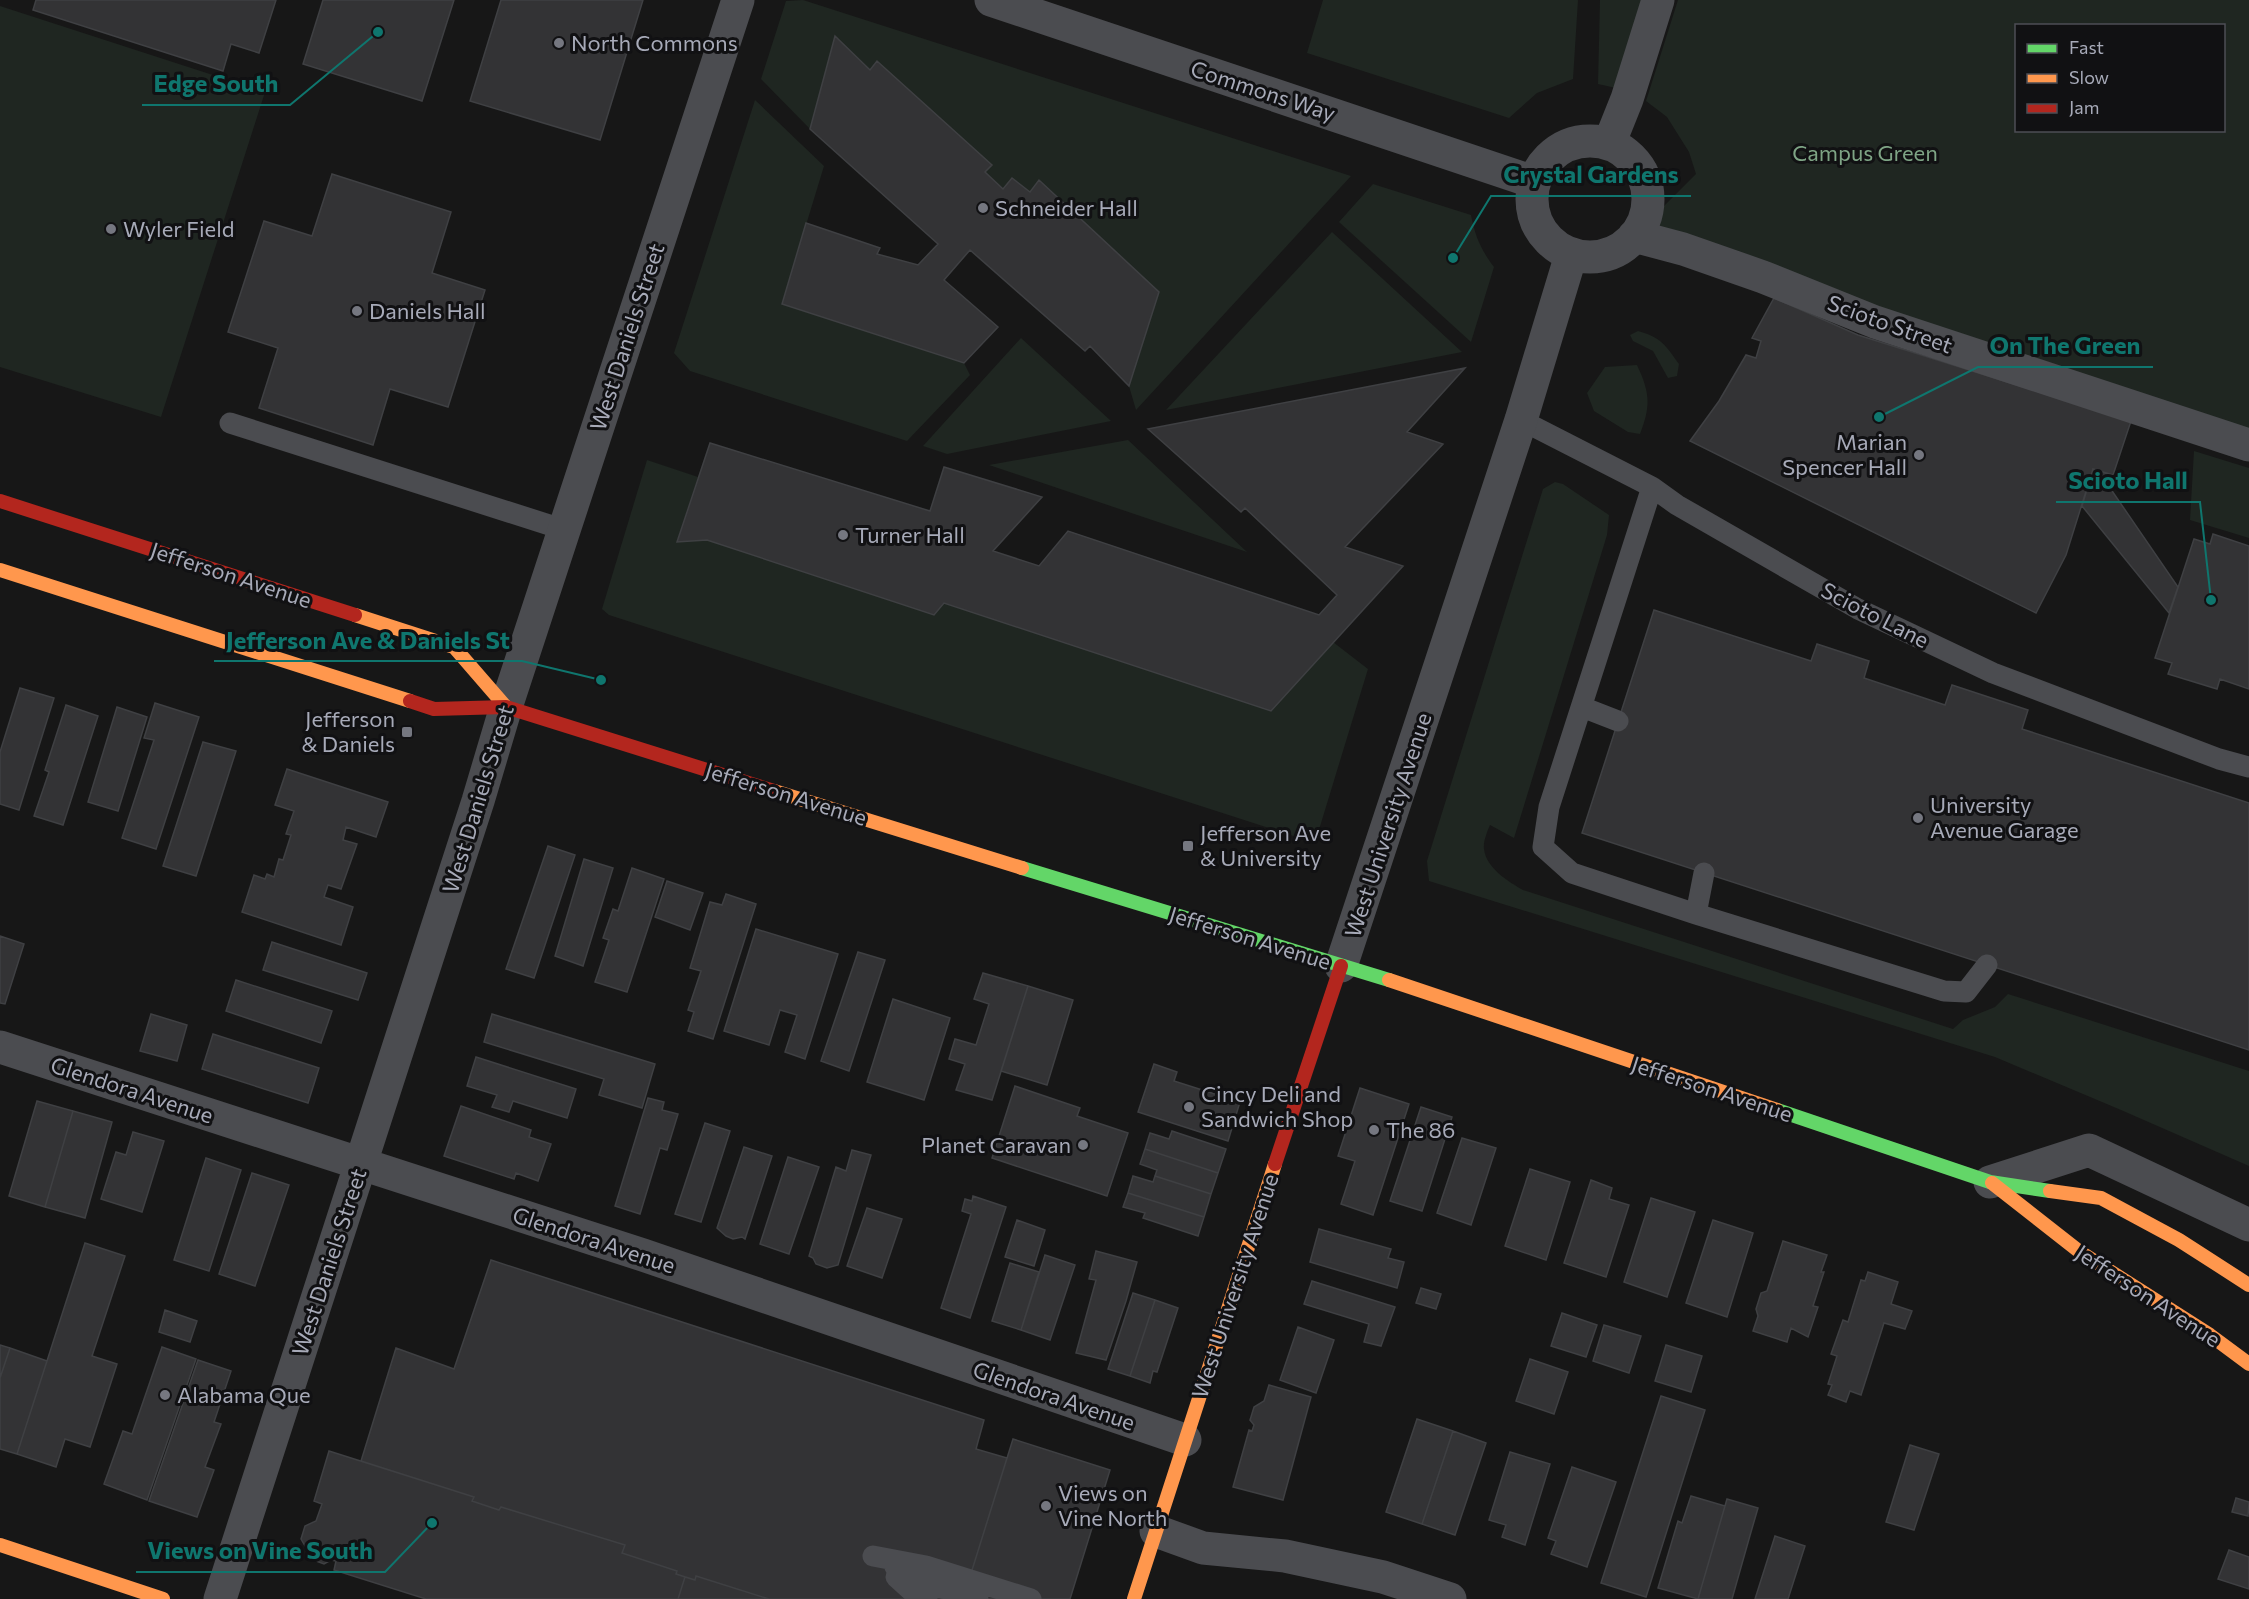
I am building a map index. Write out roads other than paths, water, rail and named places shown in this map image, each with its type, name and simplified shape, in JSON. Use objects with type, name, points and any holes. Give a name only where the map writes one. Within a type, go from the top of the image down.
[{"type":"main road","name":"Jefferson Avenue","points":[[0,501],[454,647],[506,706]]},
{"type":"main road","name":"Jefferson Avenue","points":[[0,570],[434,708],[506,706],[1049,877],[1341,966],[1990,1182],[2102,1198],[2180,1240],[2249,1285]]},
{"type":"main road","name":"West University Avenue","points":[[1134,1599],[1341,966]]},
{"type":"main road","name":"Jefferson Avenue","points":[[1990,1182],[2080,1252],[2210,1335],[2249,1364]]},
{"type":"main road","points":[[0,1545],[163,1599]]},
{"type":"street","name":"West Daniels Street","points":[[220,1599],[478,801],[506,706],[738,0]]},
{"type":"street","name":"Commons Way","points":[[991,0],[1534,182]]},
{"type":"street","points":[[1609,144],[1627,99],[1658,0]]},
{"type":"street","points":[[1587,140],[1609,144],[1623,150],[1636,163],[1645,178],[1649,192],[1648,210],[1643,225],[1620,249],[1604,256],[1585,258],[1571,255],[1555,246],[1545,236],[1536,220],[1532,202],[1534,182],[1541,168],[1554,154],[1569,144],[1587,140]]},
{"type":"street","name":"Scioto Street","points":[[1634,236],[1683,249],[1763,277],[1875,322],[2249,445]]},
{"type":"street","name":"West University Avenue","points":[[1341,966],[1521,420],[1571,255]]},
{"type":"street","name":"Glendora Avenue","points":[[0,1047],[643,1255],[1185,1440]]},
{"type":"street","points":[[1990,1182],[2090,1150],[2249,1225]]},
{"type":"street","points":[[1156,1531],[1203,1548],[1285,1556],[1383,1577],[1450,1599]]},
{"type":"lane","name":"Scioto Lane","points":[[1521,420],[1652,487],[1677,505],[1858,609],[1993,673],[2219,759],[2249,767]]},
{"type":"lane","points":[[230,423],[565,530]]},
{"type":"lane","points":[[1652,487],[1549,807],[1543,848],[1572,873],[1944,991],[1966,992],[1987,965]]},
{"type":"lane","points":[[1582,707],[1618,721]]},
{"type":"lane","points":[[1696,914],[1704,873]]},
{"type":"lane","points":[[873,1556],[917,1596],[927,1599]]},
{"type":"lane","points":[[873,1556],[923,1582],[978,1599]]},
{"type":"lane","points":[[873,1556],[926,1566],[1030,1599]]},
{"type":"place","name":"Edge South","points":[[378,32]]},
{"type":"place","name":"North Commons","points":[[559,43]]},
{"type":"place","name":"Schneider Hall","points":[[983,208]]},
{"type":"place","name":"Wyler Field","points":[[111,229]]},
{"type":"place","name":"Crystal Gardens","points":[[1453,258]]},
{"type":"place","name":"Daniels Hall","points":[[357,311]]},
{"type":"place","name":"On The Green","points":[[1879,417]]},
{"type":"place","name":"Marian Spencer Hall","points":[[1919,455]]},
{"type":"place","name":"Turner Hall","points":[[843,535]]},
{"type":"place","name":"Scioto Hall","points":[[2211,600]]},
{"type":"place","name":"Jefferson Ave & Daniels St","points":[[601,680]]},
{"type":"place","name":"Jefferson & Daniels","points":[[407,732]]},
{"type":"place","name":"University Avenue Garage","points":[[1918,818]]},
{"type":"place","name":"Jefferson Ave & University","points":[[1188,846]]},
{"type":"place","name":"Cincy Deli and Sandwich Shop","points":[[1189,1107]]},
{"type":"place","name":"The 86","points":[[1374,1130]]},
{"type":"place","name":"Planet Caravan","points":[[1083,1145]]},
{"type":"place","name":"Alabama Que","points":[[165,1395]]},
{"type":"place","name":"Views on Vine North","points":[[1046,1506]]},
{"type":"place","name":"Views on Vine South","points":[[432,1523]]},
{"type":"park label","name":"Campus Green","points":[[1865,153]]}]
